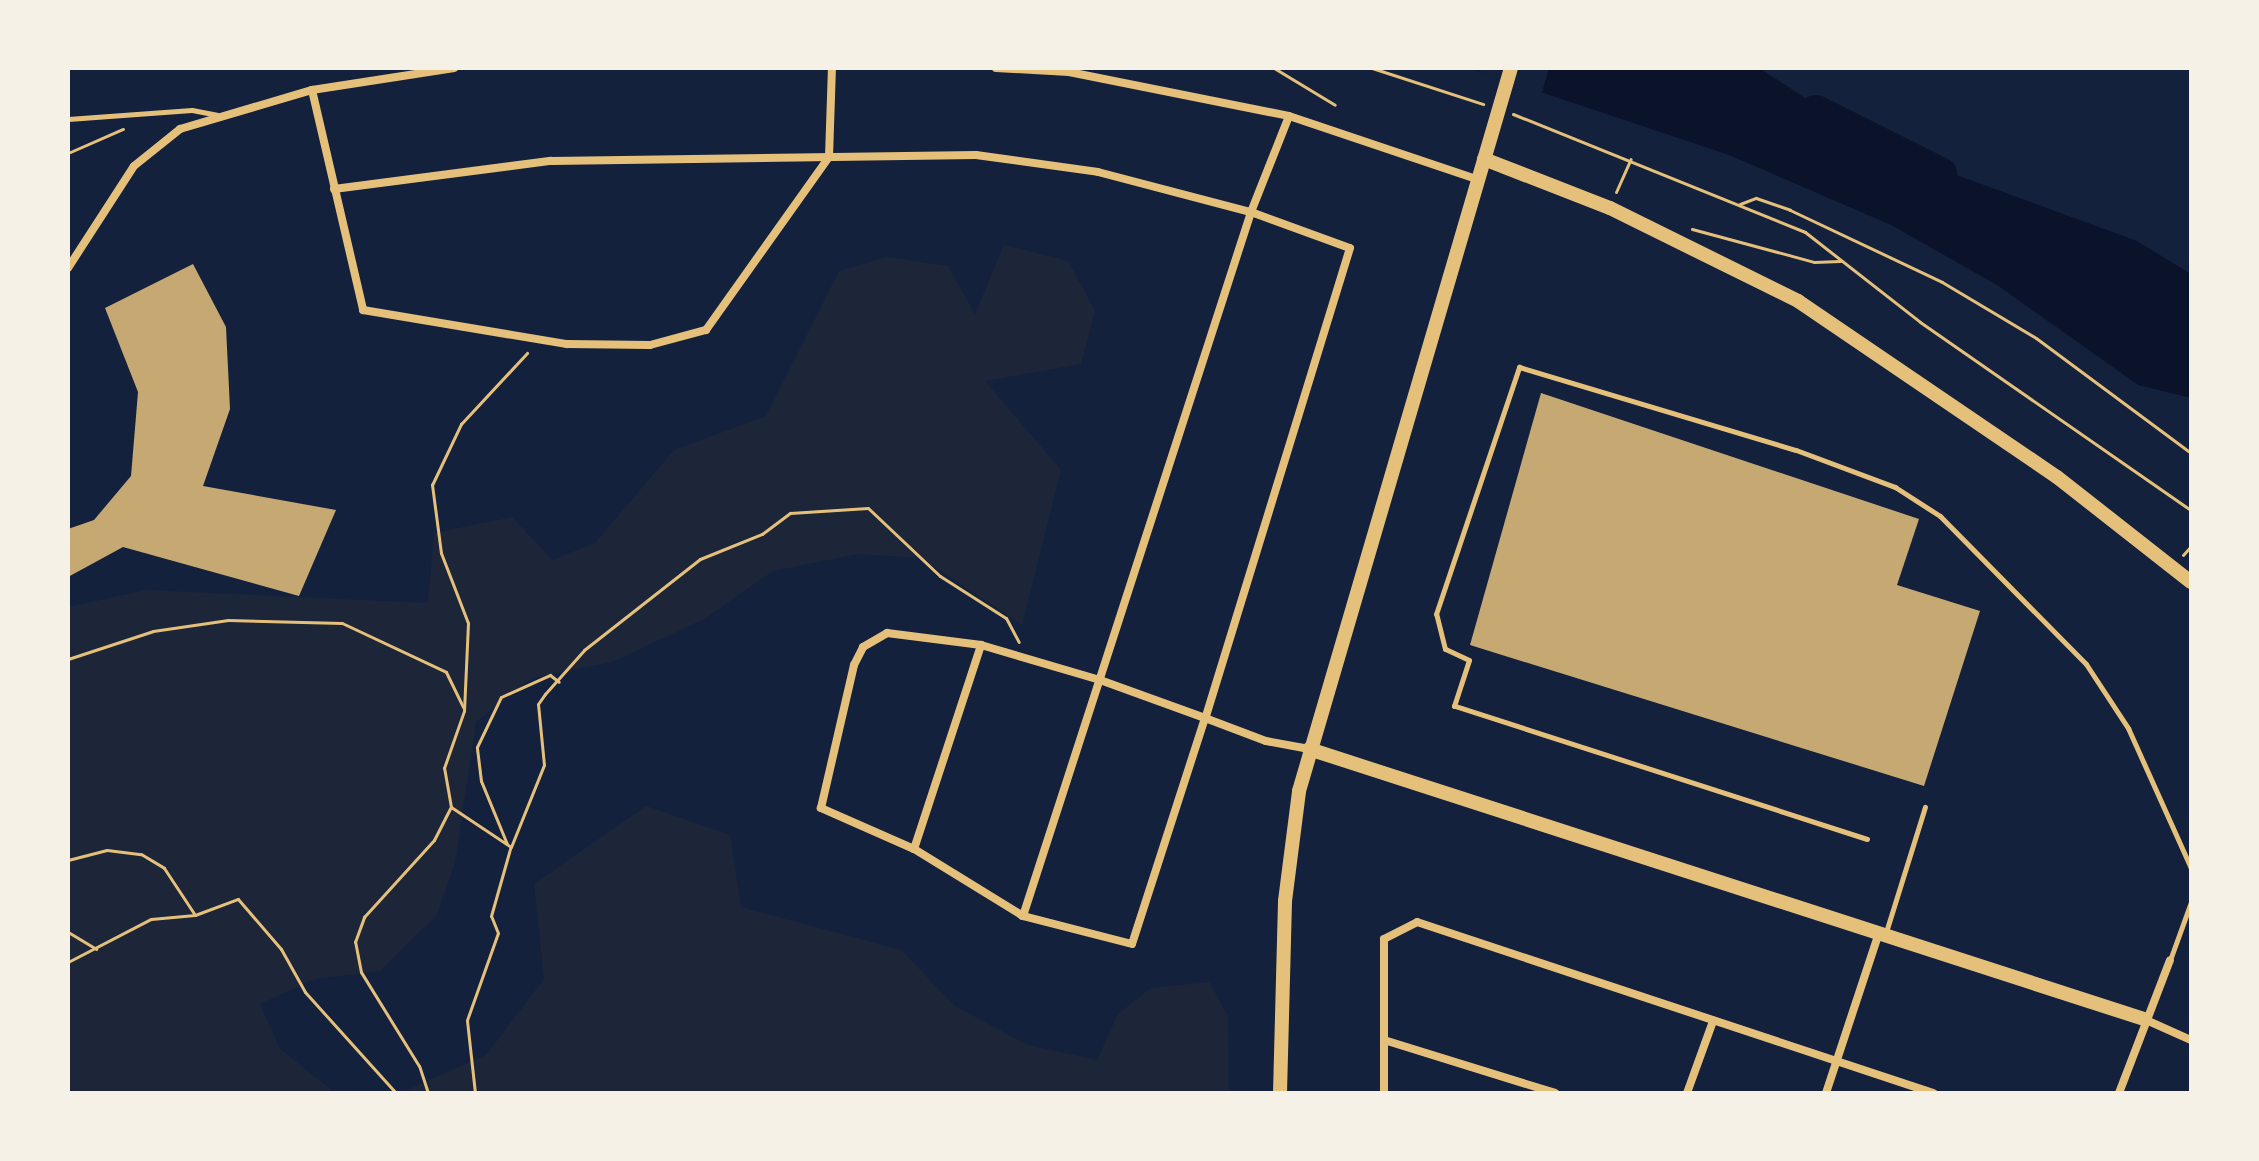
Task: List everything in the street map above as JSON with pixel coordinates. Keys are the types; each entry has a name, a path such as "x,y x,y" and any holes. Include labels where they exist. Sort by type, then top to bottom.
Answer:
{"main road":[{"path":"1280,1093 1288,859 1309,749 1511,68"},
{"path":"1484,159 1610,208 1798,301 2057,477 2191,582"},
{"path":"1309,749 2144,1019"}],"street":[{"path":"68,268 134,166 161,139 218,116 312,90 454,68"},
{"path":"312,90 363,310 540,340 650,345 706,330 829,157 832,68"},
{"path":"996,68 1069,72 1289,116 1479,180"},
{"path":"1023,916 1251,212 1289,116"},
{"path":"334,189 551,161 976,155 1098,172 1251,212 1350,248 1205,718 1132,944 1023,916 914,849 821,808 854,665 863,647 887,633 981,645 1100,680 1205,718 1309,749"},
{"path":"914,849 981,645"},
{"path":"1384,1093 1384,939 1417,922 1933,1093"},
{"path":"1826,1093 1882,934"},
{"path":"2119,1093 2144,1019 2170,960"},
{"path":"2144,1019 2191,1040"},
{"path":"1687,1093 1713,1021"},
{"path":"1384,1040 1555,1093"}],"lane":[{"path":"68,119 192,110 218,116"},
{"path":"1867,839 1454,706 1469,660 1445,649 1436,614 1519,367 1796,450 1895,487 1940,516 2086,664 2128,728 2191,868"},
{"path":"1882,934 1925,807"},
{"path":"2170,960 2191,902"}],"path":[{"path":"1274,68 1335,105"},
{"path":"1372,68 1490,106"},
{"path":"1505,111 1631,159 1805,232 1840,261 2191,510"},
{"path":"68,153 132,125"},
{"path":"1610,208 1631,159"},
{"path":"1740,204 1756,198 1790,210 1942,282 2036,338 2191,453"},
{"path":"1679,226 1814,262 1840,261"},
{"path":"428,1093 419,1066 361,972 355,942 364,917 434,840 451,807 444,768 464,711 468,623 441,553 432,485 461,424 540,340"},
{"path":"475,1093 467,1020 498,933 491,916 509,846 544,765 538,704 560,683 584,650 717,547 762,534 790,513 846,504 868,508 940,576 1006,618 1023,658"},
{"path":"68,659 153,631 228,620 342,623 446,672 464,711"},
{"path":"509,846 481,781 477,747 501,697 550,675 560,683"},
{"path":"451,807 509,846"},
{"path":"68,860 107,850 141,854 164,868 195,915"},
{"path":"68,962 151,919 195,915 243,902 305,992 396,1093"},
{"path":"68,932 96,949"}],"shaded area":[{"path":"1469,68 1759,68 1883,148 2137,241 2191,274 2191,398 2138,385 1997,285 1891,225 1729,155"},
{"path":"1004,245 1068,261 1095,311 1081,364 985,381 1061,470 1022,625 921,558 858,554 773,571 704,619 612,662 532,678 476,722 455,862 437,915 380,971 315,979 260,1004 280,1049 335,1093 68,1093 68,607 147,590 428,603 434,533 512,517 552,560 595,543 674,450 766,416 839,271 887,257 948,266 975,314"},
{"path":"646,806 730,835 741,907 901,950 955,1006 1028,1045 1097,1060 1118,1014 1151,988 1209,982 1228,1016 1229,1093 400,1093 486,1055 544,979 534,884"}],"pier":[{"path":"1473,68 1549,68 1540,99"}],"building":[{"path":"193,264 226,327 230,409 203,486 336,510 299,596 123,547 68,577 68,529 94,520 131,476 138,392 105,308"},
{"path":"1541,393 1919,519 1897,585 1980,611 1924,786 1470,645"}],"waterway":[{"path":"1816,112 1940,174"}]}
